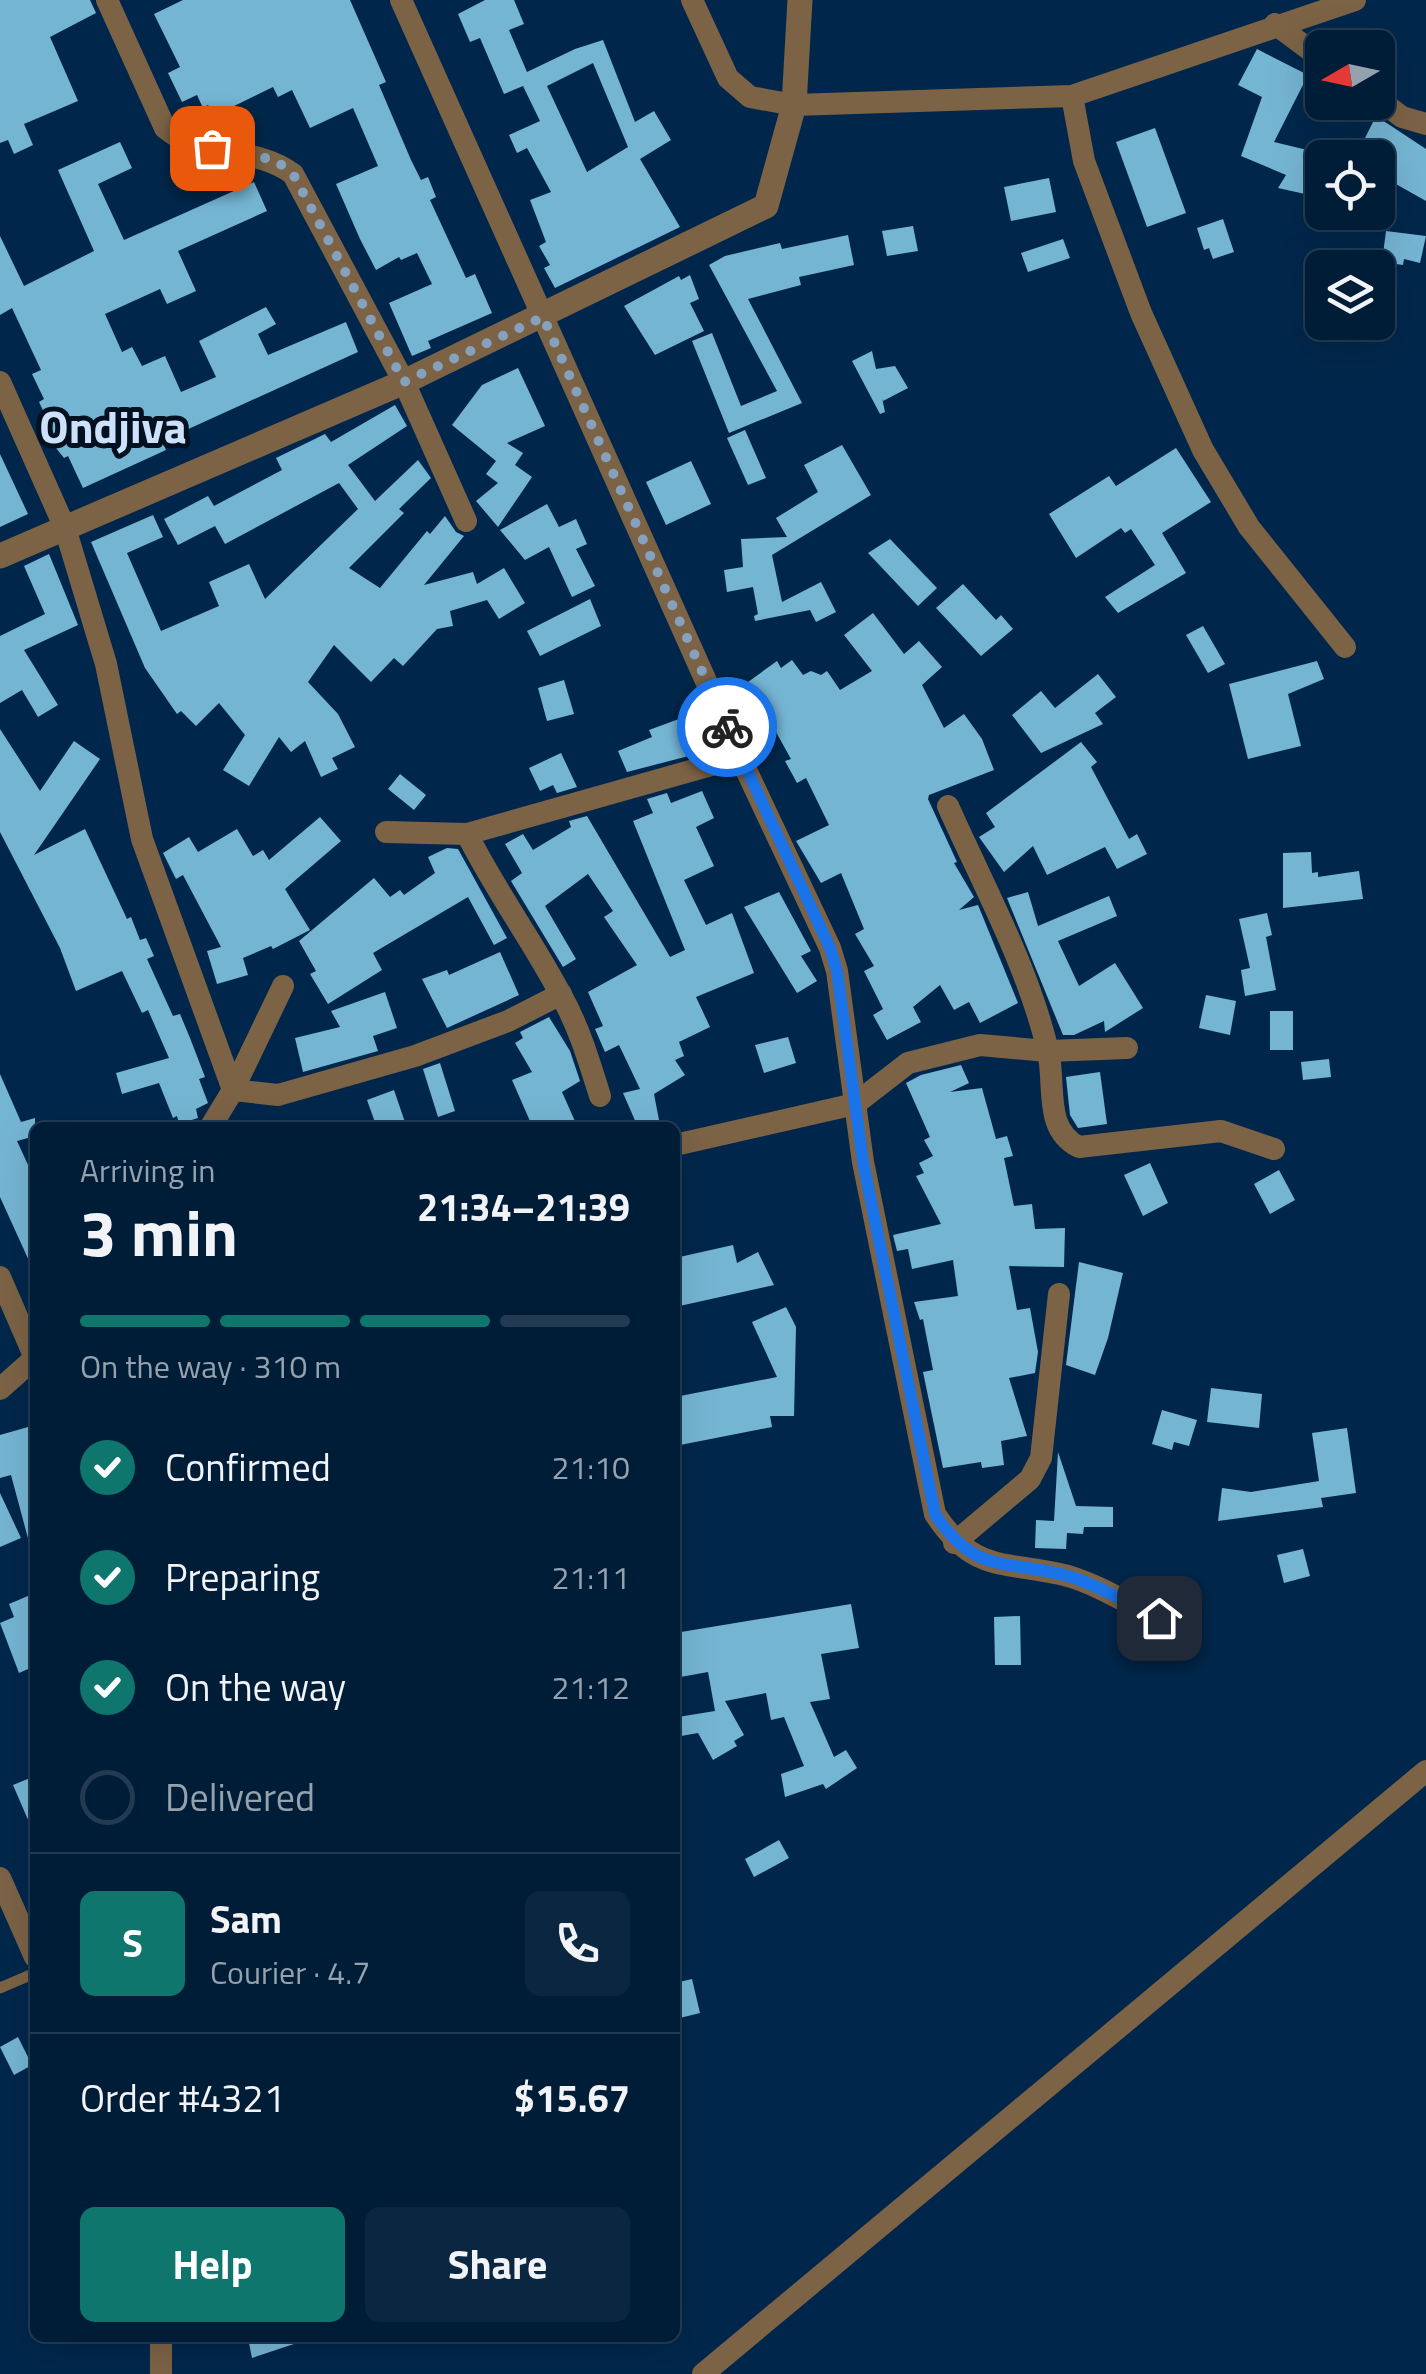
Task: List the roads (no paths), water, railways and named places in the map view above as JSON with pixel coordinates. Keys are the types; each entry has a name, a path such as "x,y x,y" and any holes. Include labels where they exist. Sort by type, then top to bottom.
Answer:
{"street":[{"path":"106,0 165,128 181,142 275,160 293,174 404,382 466,521"},
{"path":"401,0 740,757 830,948 899,1348 935,1514 954,1543 975,1558 1071,1577 1159,1618"},
{"path":"692,0 728,78 750,97 794,105 1072,96 1354,0"},
{"path":"0,556 404,382 766,206 794,105 800,0"},
{"path":"1275,24 1305,46"},
{"path":"1072,96 1091,178 1141,313 1203,450 1249,528 1345,647"},
{"path":"1395,112 1426,124"},
{"path":"0,382 65,528 106,664 142,839 233,1090"},
{"path":"386,832 467,834 740,757"},
{"path":"948,806 1019,965 1048,1051 1056,1128 1065,1140 1079,1147 1221,1131 1274,1149"},
{"path":"467,834 494,887 561,994 582,1040 600,1096"},
{"path":"214,1122 283,986"},
{"path":"233,1090 278,1095 415,1056 508,1021 561,994"},
{"path":"680,1144 855,1104 908,1063 980,1045 1048,1051 1127,1048"},
{"path":"0,1278 30,1347"},
{"path":"954,1543 1030,1480 1041,1458 1060,1294"},
{"path":"0,1389 30,1362"},
{"path":"704,2374 1426,1771"},
{"path":"0,1878 30,1946"},
{"path":"161,2342 162,2374"}],"lane":[{"path":"0,1988 30,1975"}],"district":[{"name":"Ondjiva","path":"113,426"}]}
